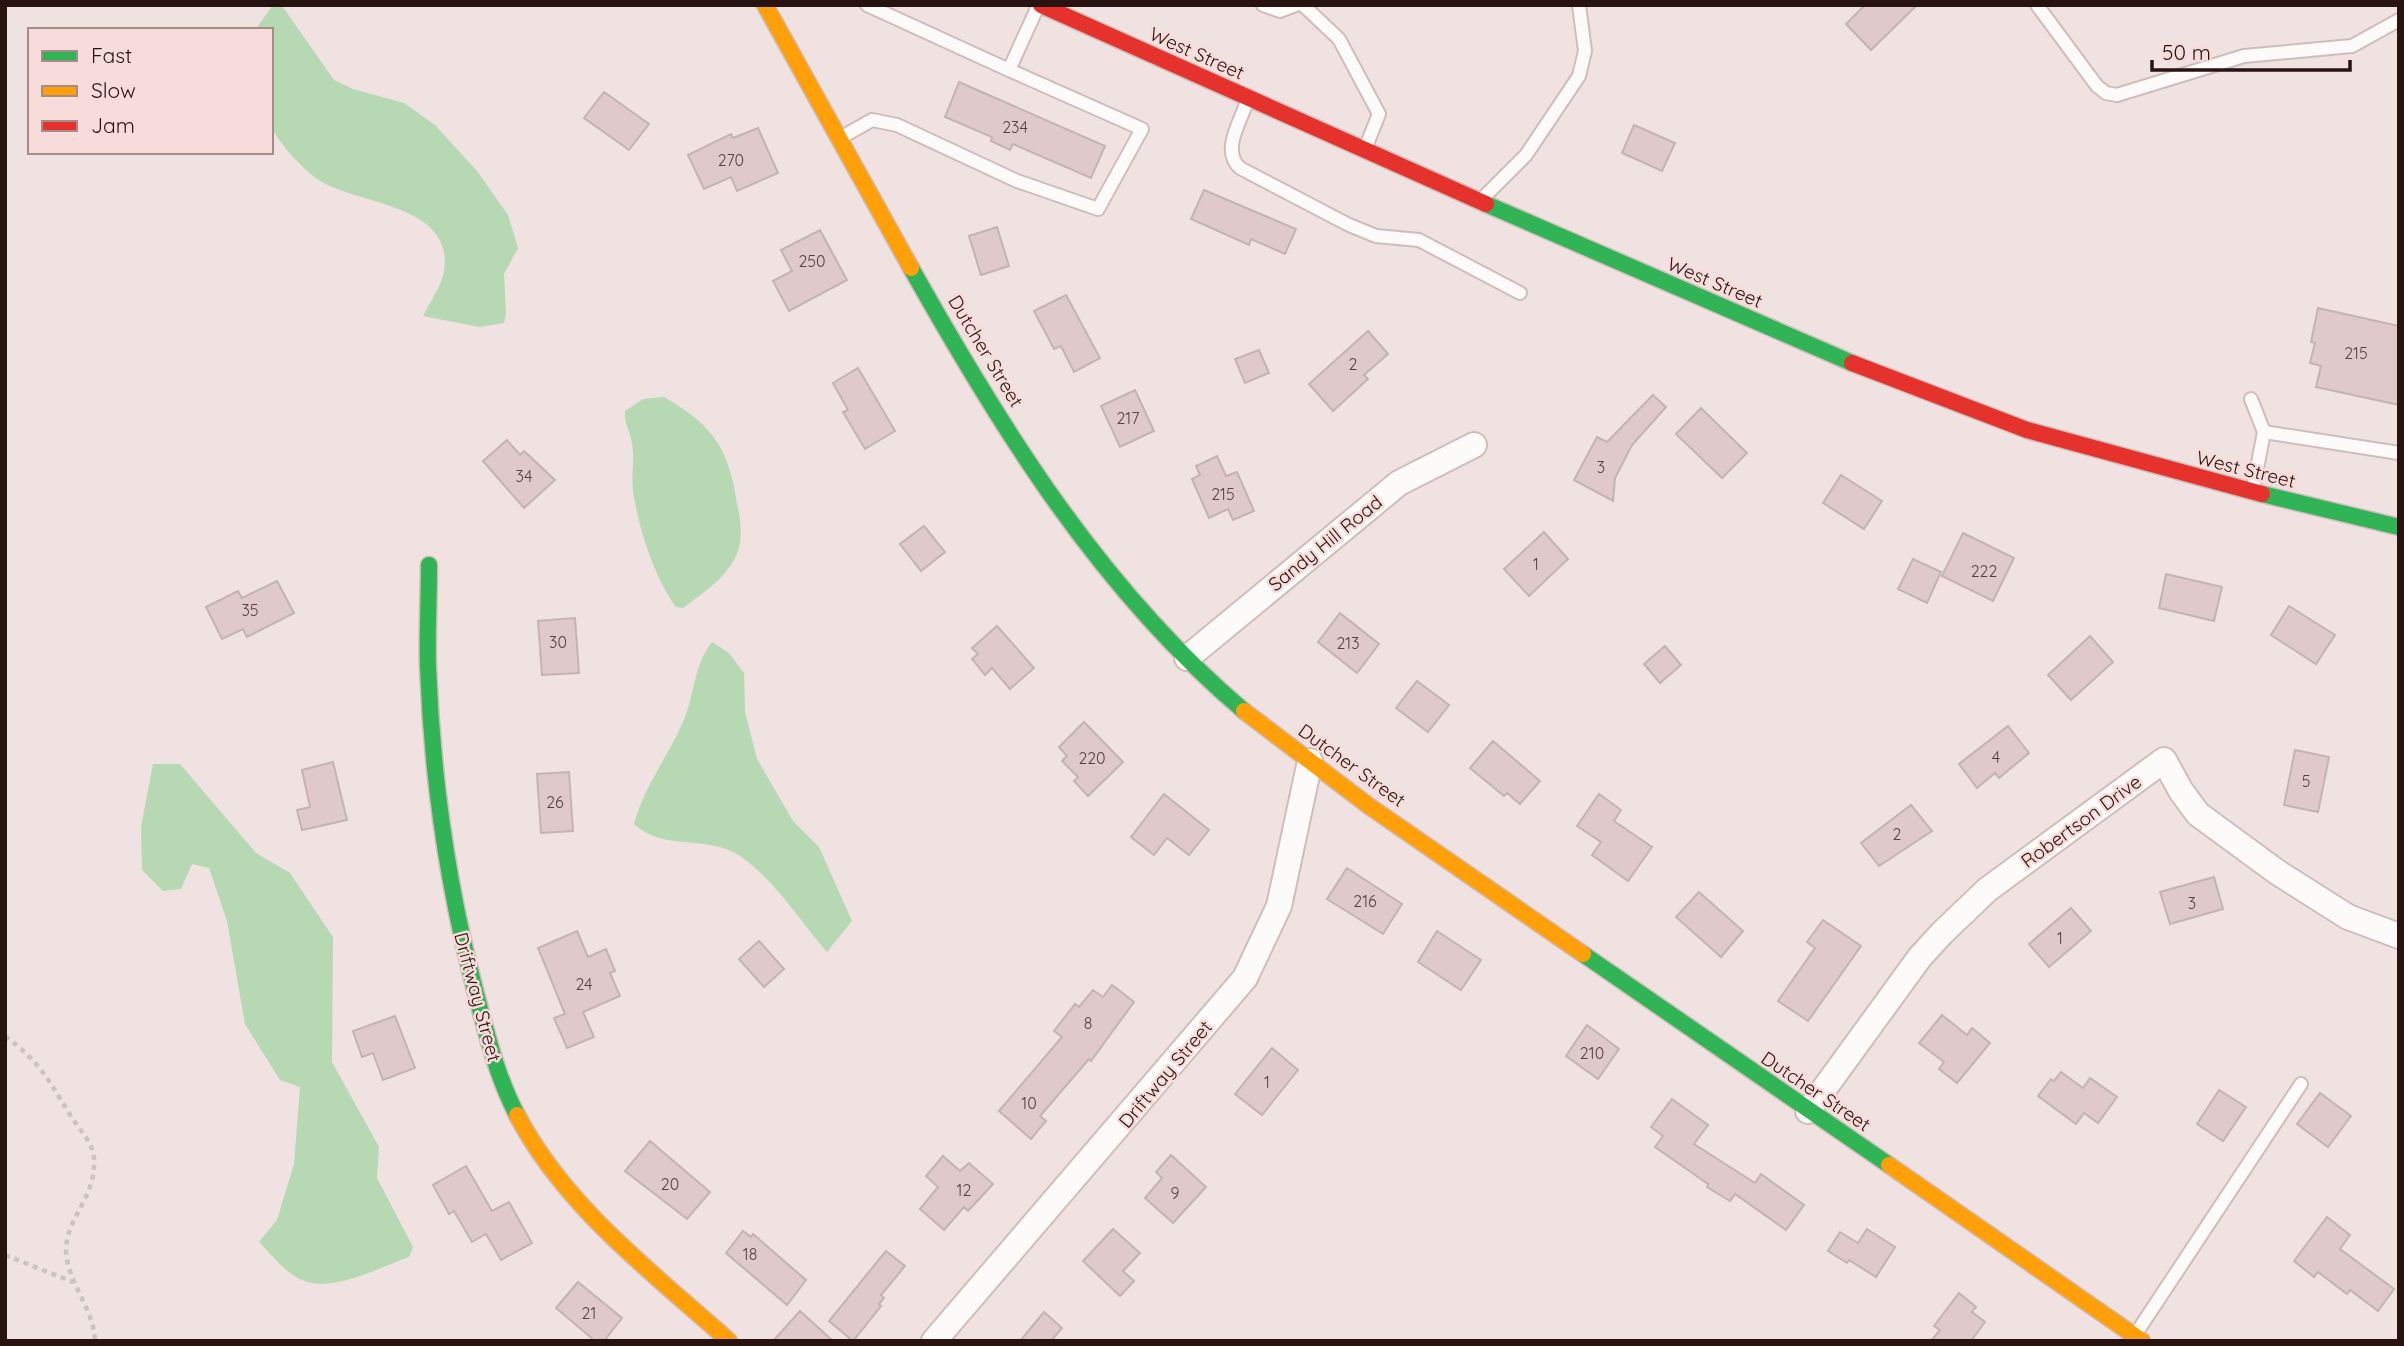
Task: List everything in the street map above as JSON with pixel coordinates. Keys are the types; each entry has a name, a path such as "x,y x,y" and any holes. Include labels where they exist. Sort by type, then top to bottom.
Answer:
{"street":[{"name":"Dutcher Street","path":"765,5 950,334 1023,453 1137,608 1187,658 1310,761 1808,1111 2138,1338"},
{"name":"West Street","path":"1039,5 1695,297 1924,391 2027,430 2252,492 2399,527"},
{"name":"Sandy Hill Road","path":"1187,658 1399,483 1475,446"},
{"name":"Driftway Street","path":"429,565 428,679 450,876 466,962 492,1054 508,1099 550,1168 583,1205 729,1341"},
{"name":"Driftway Street","path":"934,1341 1245,978 1279,906 1310,761"},
{"name":"Robertson Drive","path":"1808,1111 1920,957 1942,933 1987,890 2164,761 2180,791 2199,814 2277,872 2348,917 2399,936"}],"lane":[{"path":"841,137 872,120 897,125 1017,181 1098,209 1142,129 867,5"},
{"path":"1009,71 1039,5"},
{"path":"1263,5 1280,11 1296,5"},
{"path":"1303,5 1339,39 1379,114 1365,150"},
{"path":"1480,201 1526,155 1579,76 1585,51 1579,5"},
{"path":"2037,5 2092,80 2106,93 2117,95 2244,56 2352,46 2399,20"},
{"path":"1249,99 1231,148 1233,161 1240,168 1349,225 1376,236 1419,240 1520,293"},
{"path":"2251,399 2264,432 2252,492"},
{"path":"2264,432 2399,453"},
{"path":"2138,1338 2301,1084"}],"path":[{"path":"5,1036 31,1055 52,1082 70,1115 88,1136 95,1164 83,1203 71,1225 66,1249 74,1282 94,1323 95,1341"},
{"path":"5,1255 74,1282"}],"green space":[{"path":"273,5 281,5 334,80 353,89 404,103 435,125 477,171 508,215 518,248 504,274 504,323 480,327 423,316 444,272 444,250 435,233 421,220 402,210 322,182 286,149 273,129 273,28 256,28"},
{"path":"664,397 696,419 717,442 730,470 741,526 740,544 726,572 683,608 676,607 668,595 643,537 633,491 633,449 625,415 625,411 643,399"},
{"path":"712,642 729,653 744,673 745,712 757,759 793,821 819,847 852,921 827,952 775,888 740,856 714,846 659,838 634,824 650,785 683,722 701,661"},
{"path":"153,764 180,764 256,853 290,873 333,937 332,1062 379,1147 377,1178 413,1247 409,1257 357,1277 316,1284 292,1274 259,1242 277,1220 294,1164 300,1087 280,1080 245,1024 227,921 209,868 192,864 181,889 163,891 142,870 141,827"}],"building":[{"path":"1865,5 1917,5 1871,50 1846,24"},
{"path":"959,82 1105,146 1091,178 1013,144 1010,150 991,141 992,137 945,117"},
{"path":"604,92 649,124 629,150 584,118"},
{"path":"1634,125 1675,143 1662,171 1622,153"},
{"path":"758,128 778,173 737,191 731,177 704,189 688,155 731,134 733,138"},
{"path":"1204,190 1296,229 1285,254 1251,239 1249,245 1191,219"},
{"path":"997,227 1009,266 981,275 969,236"},
{"path":"820,230 847,280 789,311 773,281 792,271 781,250"},
{"path":"1066,295 1100,358 1074,372 1061,346 1054,349 1034,311"},
{"path":"2318,308 2399,326 2399,405 2316,387 2321,366 2310,363"},
{"path":"1368,331 1388,354 1364,375 1368,379 1333,411 1309,384"},
{"path":"1259,350 1269,373 1245,383 1235,359"},
{"path":"858,368 895,431 865,449 843,412 848,410 833,383"},
{"path":"1135,390 1154,431 1120,447 1101,406"},
{"path":"1653,395 1666,407 1632,445 1615,478 1613,501 1574,480 1597,437 1607,442"},
{"path":"1701,408 1747,453 1722,478 1676,434"},
{"path":"507,440 520,455 524,451 555,480 524,508 483,461"},
{"path":"1217,456 1226,476 1237,472 1254,511 1233,520 1228,509 1209,518 1192,479 1200,475 1196,466"},
{"path":"1841,475 1882,501 1864,529 1823,503"},
{"path":"924,526 945,552 921,571 900,544"},
{"path":"1544,532 1568,559 1529,596 1504,569"},
{"path":"1963,533 2014,558 1993,601 1942,576"},
{"path":"1913,559 1941,572 1927,603 1898,589"},
{"path":"2166,574 2222,587 2214,621 2159,608"},
{"path":"277,581 294,613 247,637 243,629 222,639 206,607 238,591 242,598"},
{"path":"2289,606 2335,635 2316,664 2271,635"},
{"path":"1340,613 1379,644 1357,673 1318,642"},
{"path":"575,618 579,673 542,675 538,621"},
{"path":"997,626 1034,668 1010,689 992,668 985,675 972,659 978,654 972,648"},
{"path":"2090,636 2113,662 2071,700 2048,675"},
{"path":"1665,646 1681,665 1660,683 1644,664"},
{"path":"1417,681 1449,705 1428,732 1396,708"},
{"path":"1084,722 1123,762 1088,796 1074,781 1078,777 1062,761 1067,756 1059,747"},
{"path":"2008,726 2029,753 1999,778 1995,773 1977,788 1959,764"},
{"path":"1493,741 1540,781 1520,804 1507,793 1504,796 1470,768"},
{"path":"2295,750 2329,757 2318,812 2284,805"},
{"path":"333,762 347,820 302,830 297,810 310,807 302,770"},
{"path":"569,772 573,831 541,833 537,774"},
{"path":"1164,794 1209,830 1189,855 1167,838 1154,855 1131,837"},
{"path":"1599,794 1621,810 1614,821 1652,847 1628,881 1592,855 1601,842 1577,826"},
{"path":"1911,805 1932,831 1879,866 1861,843"},
{"path":"1347,868 1402,904 1383,934 1327,899"},
{"path":"2214,877 2223,909 2170,924 2160,892"},
{"path":"1699,892 1743,931 1721,957 1676,917"},
{"path":"2071,908 2091,931 2049,967 2029,944"},
{"path":"1823,920 1861,946 1808,1021 1778,1001 1815,948 1807,942"},
{"path":"577,931 588,957 606,949 615,971 610,973 620,996 583,1012 594,1037 567,1048 554,1018 565,1014 538,948"},
{"path":"1437,931 1481,960 1461,990 1418,962"},
{"path":"759,941 784,969 764,987 739,959"},
{"path":"1112,985 1134,1002 1091,1061 1089,1059 1040,1116 1046,1121 1031,1139 999,1111 1062,1037 1054,1031 1075,1004 1079,1007 1093,990 1103,997"},
{"path":"1942,1015 1967,1035 1972,1028 1990,1043 1957,1083 1939,1069 1944,1062 1919,1043"},
{"path":"395,1016 415,1068 383,1080 373,1053 362,1057 353,1031"},
{"path":"1587,1025 1619,1049 1598,1079 1566,1056"},
{"path":"1272,1048 1298,1070 1262,1115 1235,1094"},
{"path":"2061,1072 2083,1088 2090,1078 2117,1097 2098,1123 2084,1113 2076,1124 2038,1096 2051,1079 2054,1081"},
{"path":"2219,1090 2246,1107 2223,1141 2197,1124"},
{"path":"2320,1093 2351,1116 2328,1147 2297,1124"},
{"path":"1672,1099 1708,1125 1694,1144 1755,1183 1761,1174 1804,1205 1786,1230 1735,1194 1730,1201 1707,1187 1708,1184 1655,1147 1663,1136 1651,1127"},
{"path":"650,1141 710,1192 687,1219 625,1171"},
{"path":"1171,1155 1206,1187 1173,1223 1145,1198 1162,1178 1156,1172"},
{"path":"943,1156 960,1171 969,1163 993,1184 968,1211 964,1207 944,1230 920,1209 938,1187 926,1176"},
{"path":"466,1166 492,1211 509,1202 532,1243 501,1260 486,1234 472,1242 454,1211 449,1214 433,1185"},
{"path":"2327,1217 2350,1235 2340,1249 2394,1289 2378,1311 2350,1290 2347,1294 2318,1272 2314,1277 2294,1261"},
{"path":"1113,1229 1140,1253 1123,1271 1134,1281 1120,1296 1083,1261"},
{"path":"1867,1229 1895,1247 1876,1277 1828,1251 1840,1232 1858,1243"},
{"path":"743,1231 751,1237 753,1234 806,1280 787,1305 726,1253"},
{"path":"886,1251 905,1266 881,1295 884,1298 879,1304 881,1306 853,1341 829,1321"},
{"path":"578,1282 622,1318 604,1341 595,1341 556,1308"},
{"path":"1959,1293 1976,1307 1972,1312 1985,1322 1971,1341 1931,1341 1940,1330 1934,1326"},
{"path":"800,1311 833,1341 773,1341"},
{"path":"1044,1312 1062,1328 1051,1341 1020,1341"}],"traffic: fast":[{"path":"1486,204 1852,363"},
{"path":"911,268 981,389 1058,505 1144,614 1192,664 1244,711"},
{"path":"2262,494 2399,527"},
{"path":"429,565 430,708 443,832 457,914 476,994 498,1071 517,1115"},
{"path":"1583,954 1889,1165"}],"traffic: slow":[{"path":"765,5 911,268"},
{"path":"1244,711 1369,806 1583,954"},
{"path":"517,1115 560,1180 585,1209 641,1264 729,1341"},
{"path":"1889,1165 2142,1341"}],"traffic: jam":[{"path":"1041,5 1486,204"},
{"path":"1852,363 2027,430 2262,494"}]}
